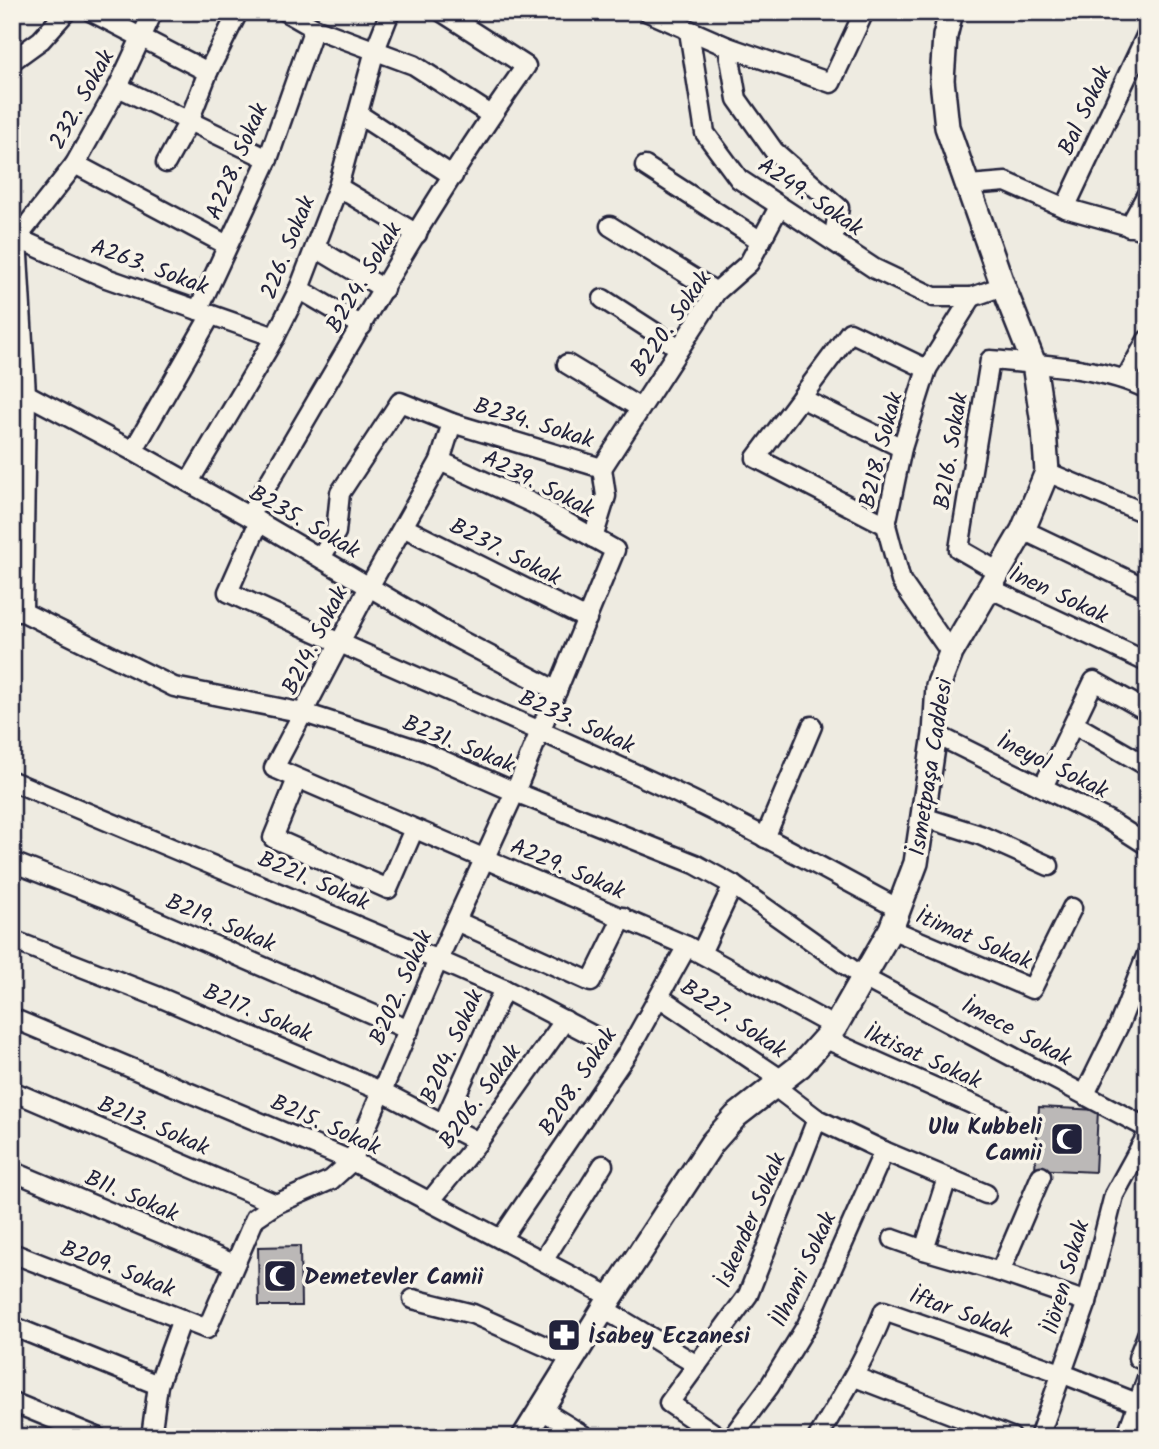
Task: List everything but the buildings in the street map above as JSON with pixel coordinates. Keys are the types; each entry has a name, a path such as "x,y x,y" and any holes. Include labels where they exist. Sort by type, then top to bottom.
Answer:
{"main road":[{"name":"İsmetpaşa Caddesi","path":"524,1437 607,1303 712,1143 736,1116 800,1066 830,1033 895,919 916,863 935,734 938,686 951,653 1023,530 1047,472 1034,364 1003,286 947,127 942,80 945,36 951,12"}],"street":[{"path":"12,61 41,40 66,12"},
{"path":"92,12 208,72"},
{"name":"232. Sokak","path":"15,236 75,164 118,87 153,12"},
{"path":"166,163 189,121 208,72 239,12"},
{"path":"286,12 314,28 414,65 491,115"},
{"name":"226. Sokak","path":"189,482 275,337 299,289 338,187 375,50 390,12"},
{"name":"B224. Sokak","path":"228,592 254,519 362,326 491,115 526,66 442,12"},
{"path":"648,12 728,47 831,83 864,12"},
{"name":"A228. Sokak","path":"133,451 204,312 227,245 268,159 314,28"},
{"name":"A249. Sokak","path":"689,31 705,134 739,179 875,269 934,297 972,297 1003,286"},
{"name":"Bal Sokak","path":"1065,208 1147,34"},
{"path":"728,47 737,99 774,151 839,208 833,240"},
{"path":"118,87 268,159"},
{"path":"358,114 453,176"},
{"path":"75,164 227,245"},
{"path":"645,166 761,241"},
{"path":"969,185 1006,182 1065,208 1138,229 1147,194"},
{"path":"338,187 417,234"},
{"name":"B220. Sokak","path":"602,468 716,292 749,263 779,207"},
{"path":"610,226 716,292"},
{"path":"15,236 26,394 18,612"},
{"name":"A263. Sokak","path":"15,236 106,278 275,337"},
{"path":"316,248 384,289"},
{"path":"299,289 362,326"},
{"name":"B218. Sokak","path":"951,653 901,581 886,525 902,448 927,369 972,297"},
{"path":"603,299 679,348"},
{"path":"886,525 756,458 850,332 927,369"},
{"path":"1126,378 1147,341"},
{"name":"B216. Sokak","path":"994,580 959,549 990,360 1034,364"},
{"path":"567,364 640,408"},
{"path":"1034,364 1126,378 1147,389"},
{"name":"B235. Sokak","path":"26,394 189,482 456,638 557,691"},
{"path":"801,398 902,448"},
{"name":"B234. Sokak","path":"321,558 336,532 340,494 400,402 452,423 602,468"},
{"name":"B214. Sokak","path":"274,768 369,587 440,461 452,423"},
{"name":"A239. Sokak","path":"440,461 532,503 615,550"},
{"path":"593,538 606,496 602,468"},
{"path":"1047,472 1147,514"},
{"name":"B237. Sokak","path":"403,527 587,619"},
{"path":"1023,530 1147,589"},
{"name":"B202. Sokak","path":"207,1329 255,1218 276,1204 331,1180 352,1161 438,960 515,792 615,550"},
{"name":"İnen Sokak","path":"994,580 1147,662"},
{"name":"B233. Sokak","path":"228,592 685,797 765,838 895,919"},
{"name":"B231. Sokak","path":"18,612 174,687 304,713 419,750 515,792 695,863 733,885 863,978"},
{"path":"1043,787 1094,681 1147,711"},
{"path":"1074,724 1147,766"},
{"path":"765,838 812,726"},
{"name":"İneyol Sokak","path":"935,734 1145,841"},
{"name":"A229. Sokak","path":"274,768 694,950 830,1033"},
{"path":"297,779 272,838 388,889 414,829"},
{"name":"B221. Sokak","path":"12,781 438,960 504,989 592,1035"},
{"path":"923,817 980,835 1049,866"},
{"name":"B219. Sokak","path":"12,862 102,897 409,1030"},
{"name":"B208. Sokak","path":"501,1239 628,1052 659,997 694,950 733,885"},
{"name":"İtimat Sokak","path":"895,919 1032,989 1072,908"},
{"path":"456,921 591,982 623,917"},
{"name":"B217. Sokak","path":"12,940 159,997 381,1091 478,1142"},
{"path":"1085,1094 1118,1025 1147,954"},
{"name":"İmece Sokak","path":"863,978 1147,1128"},
{"name":"B204. Sokak","path":"443,1124 504,989"},
{"name":"B227. Sokak","path":"659,997 778,1083 817,1119 986,1194"},
{"name":"B215. Sokak","path":"12,1018 352,1161 431,1200 543,1261 697,1364"},
{"name":"B206. Sokak","path":"431,1200 478,1142 565,1020"},
{"name":"İktisat Sokak","path":"830,1033 1001,1117"},
{"name":"B213. Sokak","path":"12,1091 276,1204"},
{"name":"İskender Sokak","path":"719,1437 669,1403 748,1296 817,1119"},
{"name":"İlören Sokak","path":"1039,1437 1087,1302 1114,1195 1147,1135"},
{"name":"İlhami Sokak","path":"732,1437 769,1387 807,1325 884,1151"},
{"path":"543,1261 603,1165"},
{"name":"B11. Sokak","path":"12,1171 234,1264"},
{"path":"1000,1272 1041,1176"},
{"path":"924,1250 947,1178"},
{"path":"893,1239 1087,1302"},
{"name":"B209. Sokak","path":"12,1253 207,1329"},
{"path":"412,1299 473,1314 574,1359"},
{"name":"İftar Sokak","path":"855,1377 884,1311 1061,1373 1142,1405"},
{"path":"151,1437 158,1385 181,1319"},
{"path":"12,1326 158,1385"},
{"path":"1147,1335 1138,1358 1147,1362"},
{"path":"819,1436 855,1377 1011,1437"},
{"path":"1126,1437 1142,1405 1147,1378"},
{"path":"12,1402 97,1437"},
{"path":"542,1410 586,1437"}],"place":[{"name":"Ulu Kubbeli Camii","path":"1067,1139"},
{"name":"Demetevler Camii","path":"280,1276"},
{"name":"İsabey Eczanesi","path":"564,1335"}]}
